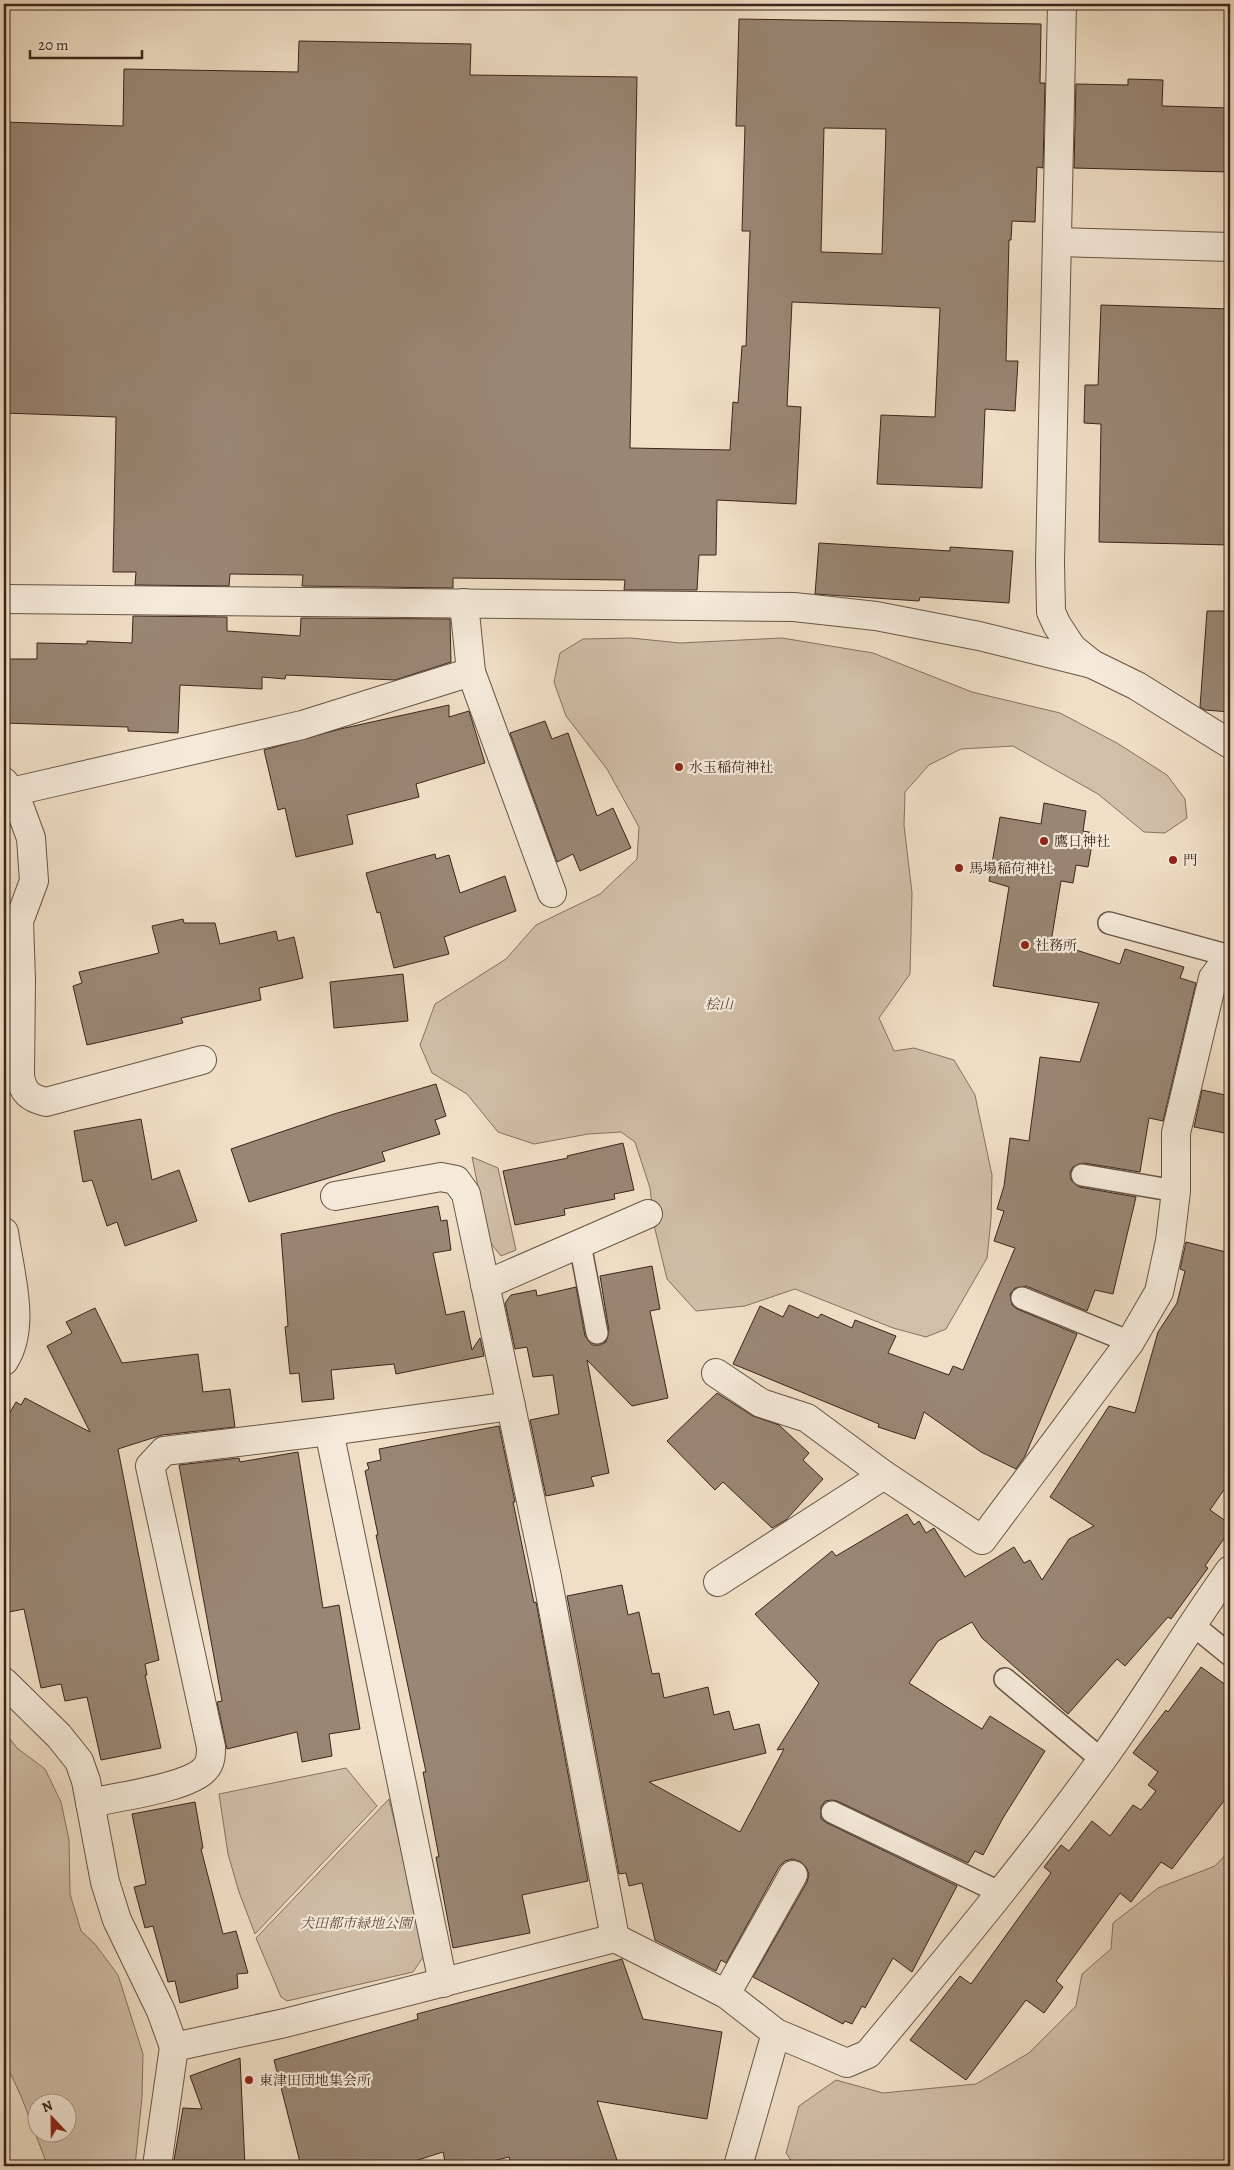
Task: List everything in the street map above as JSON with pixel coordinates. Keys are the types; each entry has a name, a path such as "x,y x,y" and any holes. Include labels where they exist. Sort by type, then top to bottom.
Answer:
{"street":[{"path":"1062,4 1051,612 1065,638 1081,657 1137,686 1230,744"},
{"path":"1057,242 1230,247"},
{"path":"4,598 794,607 876,616 979,636 1092,664"},
{"path":"464,603 471,672 552,893"},
{"path":"4,948 19,920 34,881 30,838 17,800 7,787 302,725 471,672"},
{"path":"19,920 21,981 20,1076 22,1087 32,1099 46,1102 202,1060"},
{"path":"716,1373 761,1402 807,1418 884,1475 982,1540 1130,1342 1159,1292 1170,1241 1176,1191 1176,1133 1181,1109 1213,978 1230,958"},
{"path":"335,1196 442,1177 456,1180 466,1194 547,1577 616,1938"},
{"path":"485,1285 648,1214"},
{"path":"4,1232 16,1312 14,1338 4,1361"},
{"path":"90,1803 190,1780 207,1768 211,1758 211,1747 150,1466 164,1451 511,1406"},
{"path":"329,1431 443,1983"},
{"path":"718,1582 884,1475"},
{"path":"174,2047 243,2034 616,1938 726,1994 776,2033 847,2062 868,2054 1001,1893 1102,1760 1230,1570"},
{"path":"4,1682 59,1736 79,1760 90,1803 105,1882 117,1920 161,2011 174,2047 158,2166"},
{"path":"726,1994 793,1875"},
{"path":"738,2166 776,2033"}],"lane":[{"path":"1109,923 1230,958"},
{"path":"1082,1175 1176,1191"},
{"path":"580,1244 597,1334"},
{"path":"1022,1298 1130,1342"},
{"path":"1192,1624 1230,1655"},
{"path":"1005,1679 1102,1760"},
{"path":"832,1812 1001,1893"}],"green space":[{"name":"桧山","path":"631,638 680,643 782,638 873,653 972,692 1060,713 1117,743 1167,775 1185,799 1187,818 1165,833 1144,832 1098,794 1013,746 961,749 929,765 905,792 904,825 912,893 910,974 879,1018 894,1051 914,1048 954,1060 975,1095 992,1175 991,1219 987,1258 946,1329 926,1337 893,1328 795,1289 745,1306 696,1311 667,1279 654,1225 650,1188 635,1142 621,1132 588,1134 534,1144 498,1132 467,1094 432,1073 420,1045 435,1004 506,959 536,925 600,894 637,859 639,827 607,769 566,716 554,682 560,653 583,639"},
{"path":"472,1157 498,1168 516,1250 501,1256 489,1241"},
{"path":"4,1731 17,1748 45,1769 61,1802 69,1840 70,1894 81,1931 95,1944 118,1975 143,2054 142,2097 135,2166 44,2166 45,2159 39,2142 78,2142 78,2092 28,2092 28,2114 4,2060"},
{"path":"346,1768 377,1806 255,1934 239,1892 228,1854 219,1794"},
{"name":"犬田都市緑地公園","path":"389,1799 426,1953 413,1972 287,2001 281,1997 256,1938"},
{"path":"1230,1850 1230,2166 795,2166 786,2153 799,2106 836,2080 883,2093 976,2084 1029,2053 1076,2006 1082,1974 1111,1949 1113,1923 1158,1888 1215,1866"}],"building":[{"path":"739,19 1041,24 1040,83 1045,83 1043,168 1037,167 1035,222 1012,221 1011,240 1009,240 1006,361 1018,361 1015,411 985,409 982,488 877,484 881,415 935,417 940,308 792,302 787,406 801,407 796,504 717,500 716,555 699,555 697,590 624,590 625,580 453,578 453,588 302,586 303,575 230,574 229,586 135,585 136,572 113,572 116,417 4,413 4,267 7,166 4,166 4,122 123,126 124,69 298,72 299,41 471,44 470,75 637,77 630,448 730,450 733,402 738,403 742,346 746,346 750,231 742,231 745,126 736,126","holes":["824,128 886,129 882,254 821,252"]},
{"path":"1128,79 1163,80 1162,106 1230,108 1230,172 1074,168 1076,84 1128,85"},
{"path":"1101,305 1230,309 1230,545 1099,542 1101,424 1084,423 1085,385 1098,385"},
{"path":"819,543 950,551 950,547 1013,551 1009,603 920,597 919,601 815,594"},
{"path":"1207,611 1230,611 1230,712 1205,710 1200,707"},
{"path":"133,616 227,617 227,631 300,636 301,618 450,619 451,662 395,680 286,675 285,679 262,677 262,689 180,685 178,733 128,731 128,727 4,723 4,659 37,659 37,643 87,644 87,641 132,643"},
{"path":"449,705 449,717 469,711 485,763 416,784 419,797 347,815 353,844 296,857 285,808 278,810 264,750 340,729"},
{"path":"545,721 552,739 568,733 597,816 613,808 631,848 580,871 573,854 557,862 510,733"},
{"path":"1044,803 1086,811 1083,831 1094,833 1088,867 1076,865 1073,883 1061,881 1051,942 1120,964 1125,949 1184,967 1180,978 1196,983 1163,1121 1149,1118 1140,1172 1084,1163 1073,1167 1070,1172 1071,1180 1079,1187 1136,1197 1113,1294 1095,1290 1087,1311 1026,1286 1015,1288 1010,1294 1012,1305 1017,1309 1077,1334 1025,1456 1016,1469 981,1452 924,1412 915,1439 878,1427 879,1424 733,1364 760,1306 783,1317 789,1305 818,1318 821,1314 852,1328 855,1320 896,1336 888,1353 949,1375 953,1366 963,1370 1015,1248 994,1241 1004,1211 997,1209 1004,1186 1010,1138 1029,1141 1040,1057 1080,1062 1099,1003 993,986 1009,887 989,881 1000,817 1041,824"},
{"path":"435,854 436,859 449,855 460,893 505,876 516,911 444,937 449,954 394,968 380,912 377,913 366,873"},
{"path":"183,919 184,923 215,923 220,944 276,931 278,941 294,937 303,978 259,988 261,1000 181,1018 183,1023 87,1045 73,986 82,983 79,972 159,953 152,926"},
{"path":"403,974 408,1021 334,1028 330,982"},
{"path":"436,1084 446,1116 435,1120 440,1134 382,1152 385,1161 249,1202 231,1149 334,1114"},
{"path":"1202,1090 1230,1096 1230,1134 1194,1127"},
{"path":"141,1119 152,1180 179,1170 197,1221 125,1246 117,1222 107,1226 92,1180 83,1182 74,1131"},
{"path":"623,1143 634,1190 614,1194 615,1199 564,1209 565,1215 515,1225 503,1171 568,1158 567,1156"},
{"path":"438,1206 441,1221 447,1220 451,1250 433,1253 446,1315 464,1311 472,1350 480,1338 484,1356 396,1374 394,1364 331,1370 334,1399 302,1402 299,1373 290,1374 285,1327 288,1326 281,1234"},
{"path":"1186,1242 1230,1253 1230,1481 1210,1510 1230,1524 1230,1530 1205,1566 1208,1568 1171,1619 1168,1617 1125,1666 1117,1659 1068,1714 982,1638 972,1622 938,1641 909,1683 982,1729 990,1716 1045,1751 1003,1818 983,1855 975,1851 968,1863 837,1801 825,1801 821,1807 821,1819 827,1823 957,1886 912,1972 893,1958 865,2008 862,2006 852,2024 845,2021 843,2024 753,1977 807,1882 809,1874 806,1867 801,1862 793,1859 785,1861 779,1867 726,1963 721,1960 716,1971 655,1940 642,1883 629,1886 626,1873 619,1874 567,1596 622,1585 628,1615 639,1612 652,1674 659,1673 664,1698 708,1687 714,1715 729,1711 734,1730 759,1724 766,1753 649,1782 740,1832 784,1749 777,1750 819,1683 755,1614 832,1551 836,1556 907,1514 914,1525 919,1521 926,1533 934,1528 965,1577 1014,1547 1024,1563 1030,1560 1042,1580 1069,1539 1094,1526 1050,1497 1109,1406 1135,1413 1158,1332 1177,1303 1185,1271 1180,1269"},
{"path":"652,1266 660,1309 650,1311 668,1398 632,1406 587,1360 609,1473 591,1477 594,1486 546,1496 530,1420 559,1414 553,1375 533,1377 527,1347 515,1349 505,1303 511,1295 536,1290 537,1296 576,1287 585,1336 592,1345 600,1345 606,1342 609,1331 600,1276"},
{"path":"95,1308 122,1363 198,1354 203,1392 230,1389 235,1427 162,1435 118,1449 159,1660 145,1664 147,1675 145,1675 161,1748 101,1760 87,1697 65,1701 61,1684 41,1688 24,1609 4,1613 4,1423 16,1402 21,1405 25,1398 90,1432 47,1346 72,1333 66,1322"},
{"path":"717,1393 753,1416 779,1425 809,1453 803,1460 823,1479 786,1520 772,1528 723,1482 715,1490 667,1441"},
{"path":"499,1426 534,1603 536,1602 588,1881 522,1895 530,1933 453,1948 436,1857 439,1857 423,1772 426,1772 376,1535 378,1535 365,1471 369,1469 367,1463 381,1460 379,1449"},
{"path":"298,1452 323,1608 339,1605 360,1729 329,1734 332,1756 302,1762 297,1732 227,1749 217,1702 222,1701 179,1465 239,1458 240,1462"},
{"path":"1201,1667 1230,1688 1230,1793 1172,1869 1161,1862 1131,1902 1120,1893 1056,1981 1063,1987 1044,2013 1026,2000 966,2080 910,2040 960,1976 971,1984 1051,1873 1044,1867 1061,1845 1069,1851 1092,1821 1110,1836 1133,1805 1141,1810 1156,1791 1148,1785 1158,1772 1133,1753 1166,1710 1168,1712"},
{"path":"195,1802 203,1848 201,1849 223,1934 236,1931 248,1973 237,1974 238,1988 180,2003 175,1981 168,1982 153,1926 145,1928 134,1887 146,1884 132,1814"},
{"path":"622,1959 643,2019 722,2032 707,2119 597,2101 619,2166 512,2166 509,2157 473,2166 446,2166 443,2152 399,2166 301,2166 274,2060 418,2019 417,2014"},
{"path":"240,2058 245,2166 173,2166 183,2108 202,2109 190,2076"}],"place":[{"name":"水玉稲荷神社","path":"679,767"},
{"name":"鷹日神社","path":"1044,841"},
{"name":"門","path":"1173,860"},
{"name":"馬場稲荷神社","path":"959,868"},
{"name":"社務所","path":"1025,945"},
{"name":"東津田団地集会所","path":"249,2080"}]}
